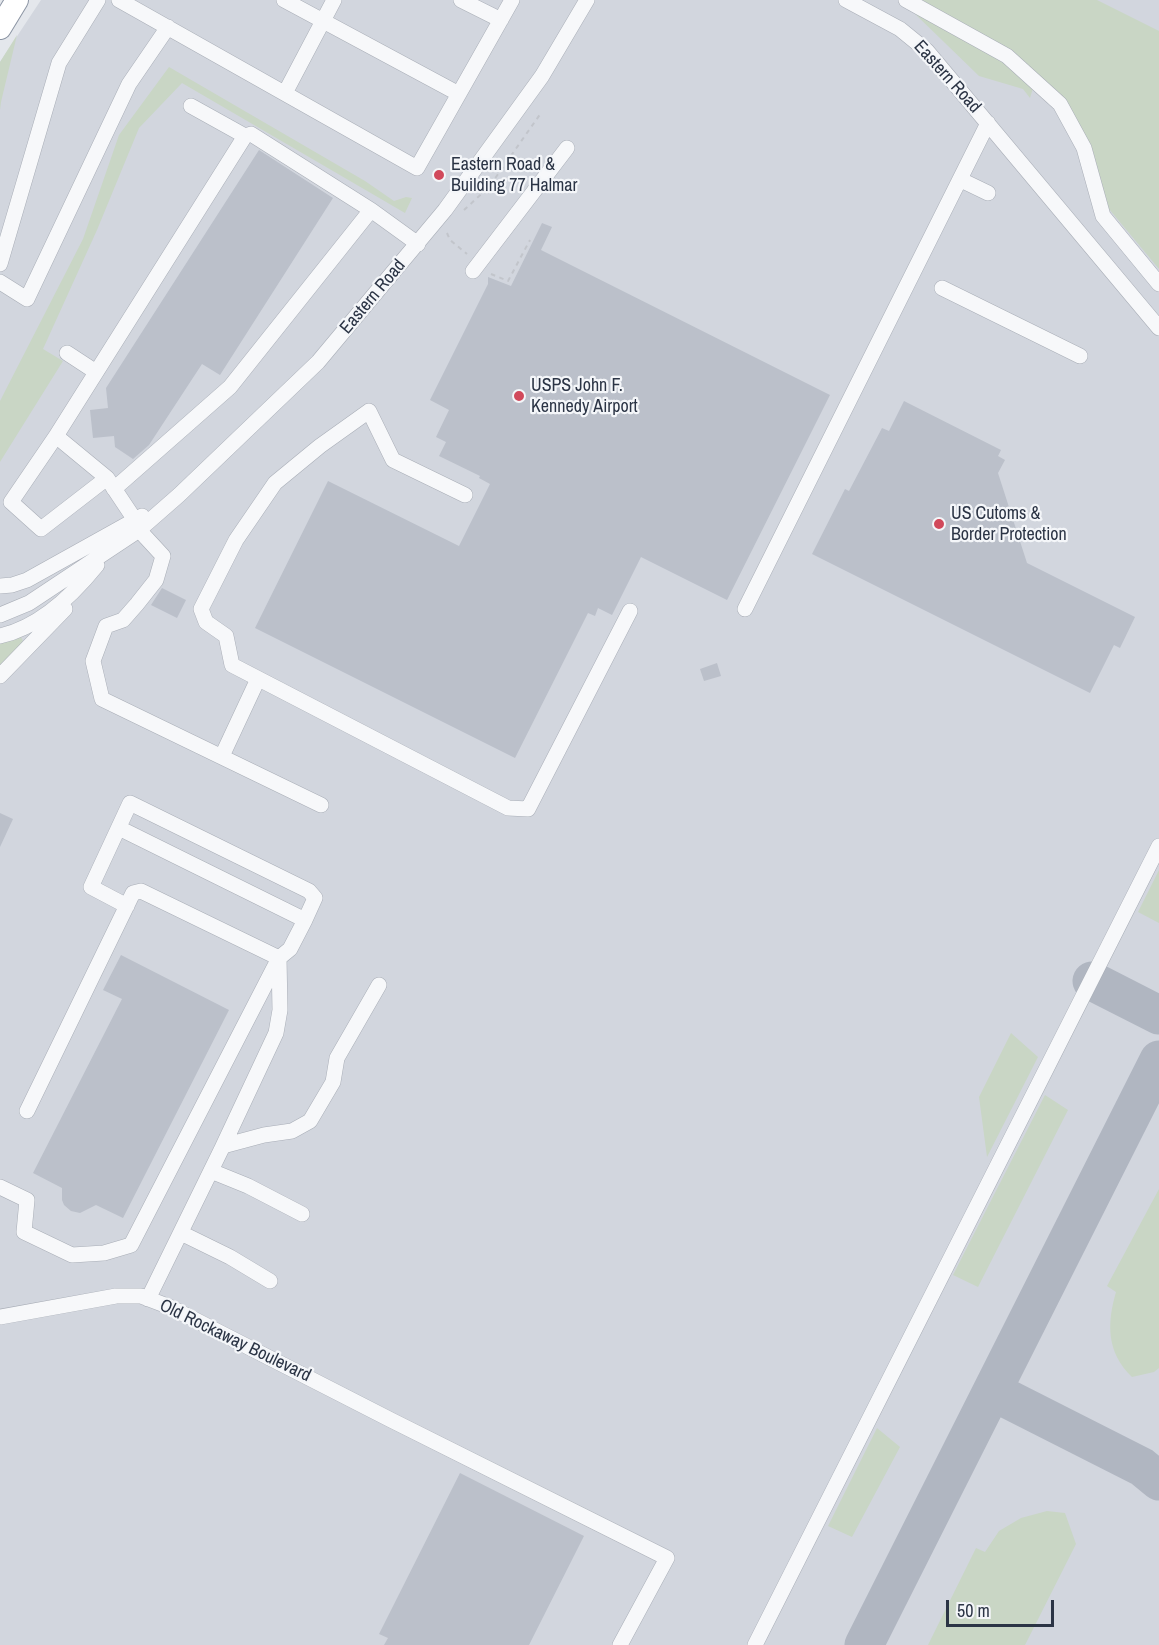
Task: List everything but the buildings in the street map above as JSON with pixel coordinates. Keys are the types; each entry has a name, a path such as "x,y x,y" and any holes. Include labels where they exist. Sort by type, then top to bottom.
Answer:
{"highway":[{"path":"0,28 17,0"}],"street":[{"path":"0,264 59,63 98,0"},
{"path":"119,0 417,168 512,0"},
{"path":"284,0 459,94"},
{"path":"285,93 334,0"},
{"path":"461,0 501,21"},
{"name":"Eastern Road","path":"0,636 14,633 32,623 76,591 109,551 137,525 179,495 318,362 445,210 542,76 587,0"},
{"name":"Eastern Road","path":"846,0 900,29 927,51 1159,328"},
{"path":"906,0 1007,56 1060,104 1084,148 1103,216 1159,284"},
{"path":"0,282 27,299 129,84 168,27"},
{"path":"191,106 245,136"},
{"path":"745,609 988,123"},
{"path":"371,210 230,387 111,483 41,529 11,502 56,436 245,136 251,134 371,210 418,244"},
{"path":"477,267 567,148"},
{"path":"961,180 988,193"},
{"path":"942,288 1080,356"},
{"path":"68,353 96,372"},
{"path":"465,495 393,460 369,411 320,446 275,483 236,540 201,609 206,622 226,636 232,665 508,808 528,809 630,611"},
{"path":"56,436 111,483 137,525 163,556 156,580 137,604 123,620 106,626 93,661 102,699 321,805"},
{"path":"0,586 12,585 37,575 137,525"},
{"name":"Eastern Road","path":"0,615 29,603 109,551"},
{"path":"0,676 66,608 76,591"},
{"path":"222,756 258,679"},
{"path":"0,1186 27,1200 24,1232 72,1255 104,1253 131,1245 279,958 290,949 315,898 309,891 130,803 91,887 127,906"},
{"path":"119,828 305,920"},
{"path":"755,1645 1159,846"},
{"path":"27,1111 133,893 141,891 279,958"},
{"path":"148,1299 276,1033 280,1010 279,958"},
{"path":"223,1146 264,1135 292,1131 310,1121 333,1082 337,1058 379,985"},
{"path":"211,1171 248,1186 302,1214"},
{"path":"181,1233 230,1257 270,1281"},
{"name":"Old Rockaway Boulevard","path":"0,1317 116,1296 141,1296 170,1307 667,1558 620,1645"}],"path":[{"path":"460,213 489,187 541,113"},
{"path":"447,231 450,240 477,267 508,281 530,240"}],"shaded area":[{"path":"41,0 1159,0 1159,1645 0,1645 0,62"}],"green space":[{"path":"918,0 1097,0 1159,31 1159,269 1109,209 1091,145 1063,98"},
{"path":"911,10 1007,60 1033,88 1030,98 1023,89 979,76"},
{"path":"17,35 1,102 0,110 0,62"},
{"path":"169,67 365,181 394,201 406,197 412,198 405,213 182,83 139,128 97,230 43,349 63,361 0,462 0,401 83,239 119,135"},
{"path":"21,637 23,641 0,667 0,643"},
{"path":"1159,870 1159,923 1138,912"},
{"path":"1011,1033 1038,1057 987,1157 979,1097"},
{"path":"1045,1095 1068,1110 978,1287 953,1275"},
{"path":"1159,1189 1159,1368 1154,1372 1132,1377 1117,1358 1113,1347 1110,1326 1116,1292 1107,1286"},
{"path":"877,1428 900,1447 852,1537 828,1526"},
{"path":"1047,1511 1065,1513 1076,1544 1025,1645 928,1645 976,1548 985,1552 999,1531 1021,1518"}],"taxiway":[{"path":"1092,981 1159,1015"},
{"path":"864,1645 1159,1060"},
{"path":"992,1391 1142,1467 1159,1481"}],"place":[{"name":"Eastern Road & Building 77 Halmar","path":"439,175"},
{"name":"USPS John F. Kennedy Airport","path":"519,396"},
{"name":"US Cutoms & Border Protection","path":"939,524"}]}
